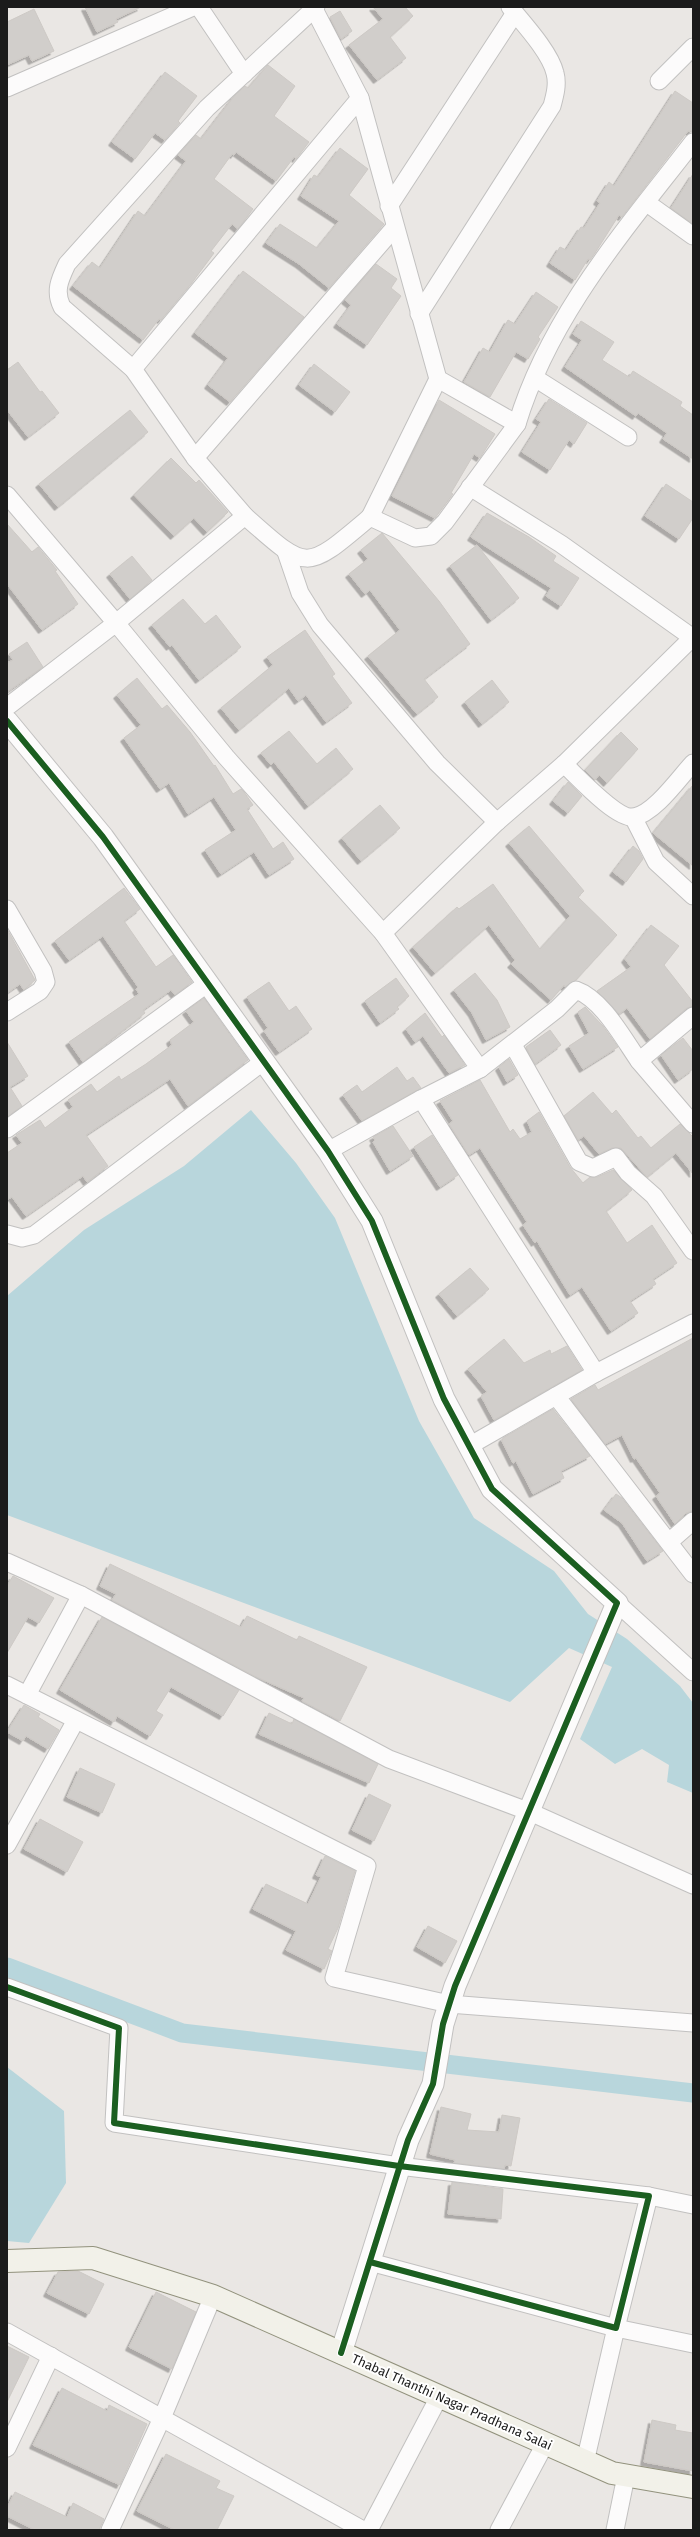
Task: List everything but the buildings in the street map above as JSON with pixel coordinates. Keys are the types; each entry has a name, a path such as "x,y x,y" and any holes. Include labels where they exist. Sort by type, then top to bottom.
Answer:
{"main road":[{"name":"Thabal Thanthi Nagar Pradhana Salai","path":"7,2261 93,2258 213,2296 612,2474 693,2486"}],"street":[{"path":"7,88 194,7"},
{"path":"199,7 244,74"},
{"path":"315,8 360,98 438,379 370,517 336,546 317,558 303,560 286,552 245,516 195,458 133,369 62,307 57,296 59,281 67,264 207,108 244,74 315,8"},
{"path":"389,206 512,10 546,53 555,72 556,90 552,106 419,314"},
{"path":"659,81 693,47"},
{"path":"133,369 360,98"},
{"path":"370,517 415,538 431,536 445,522 517,424 535,378 563,318 582,286 693,142"},
{"path":"646,203 693,236"},
{"path":"195,458 395,227"},
{"path":"535,378 628,437"},
{"path":"438,379 517,424"},
{"path":"383,933 496,822 564,764 692,638 561,544 470,487"},
{"path":"7,495 116,623 226,757 383,933 480,1069"},
{"path":"7,707 116,623 245,516"},
{"path":"286,552 300,593 320,625 437,763 496,822"},
{"path":"7,721 103,837 328,1151 372,1221 444,1399 492,1489 692,1669"},
{"path":"564,764 607,804 622,814 633,817 648,811 693,763"},
{"path":"633,817 656,862 693,896"},
{"path":"7,909 44,971 46,982 40,991 7,1012"},
{"path":"7,1129 208,983"},
{"path":"328,1151 421,1099 480,1069 557,1010 576,990 586,993 596,1002 639,1060 693,1124"},
{"path":"639,1060 693,1016"},
{"path":"513,1045 578,1162 593,1168 616,1157 628,1173 654,1196 693,1251"},
{"path":"7,1234 22,1238 34,1235 264,1061"},
{"path":"421,1099 596,1373"},
{"path":"469,1446 596,1373 693,1324"},
{"path":"556,1396 693,1574"},
{"path":"669,1542 693,1521"},
{"path":"7,1562 81,1595 389,1759 530,1812 693,1885"},
{"path":"27,1695 81,1595"},
{"path":"341,2353 399,2166 408,2140 433,2084 443,2024 449,2004 606,1626 618,1603"},
{"path":"7,1685 367,1866 334,1978 449,2004 693,2023"},
{"path":"7,1845 76,1720"},
{"path":"7,1987 119,2028 114,2123 399,2166 649,2196 693,2204"},
{"path":"585,2462 616,2328 649,2196"},
{"path":"370,2262 616,2328 693,2344"},
{"path":"110,2530 162,2418 213,2296"},
{"path":"7,2332 363,2530"},
{"path":"7,2448 51,2356"},
{"path":"369,2530 440,2397"},
{"path":"498,2530 545,2444"},
{"path":"615,2530 626,2476"}],"water":[{"path":"251,1110 296,1163 335,1218 419,1421 474,1518 554,1571 588,1614 627,1639 680,1686 693,1703 693,1793 667,1782 669,1765 642,1749 615,1764 580,1739 612,1667 569,1648 510,1702 7,1515 7,1296 84,1230 184,1166"},
{"path":"7,2067 64,2111 66,2183 29,2243 7,2241"}],"waterway":[{"path":"7,1967 182,2033 693,2093"}],"cycle path":[{"path":"7,721 103,837 328,1151 372,1221 444,1399 492,1489 617,1603 455,1986 443,2024 433,2084 408,2140 341,2353"},
{"path":"7,1987 119,2028 114,2123 399,2166 649,2196 616,2328 370,2262"}]}
